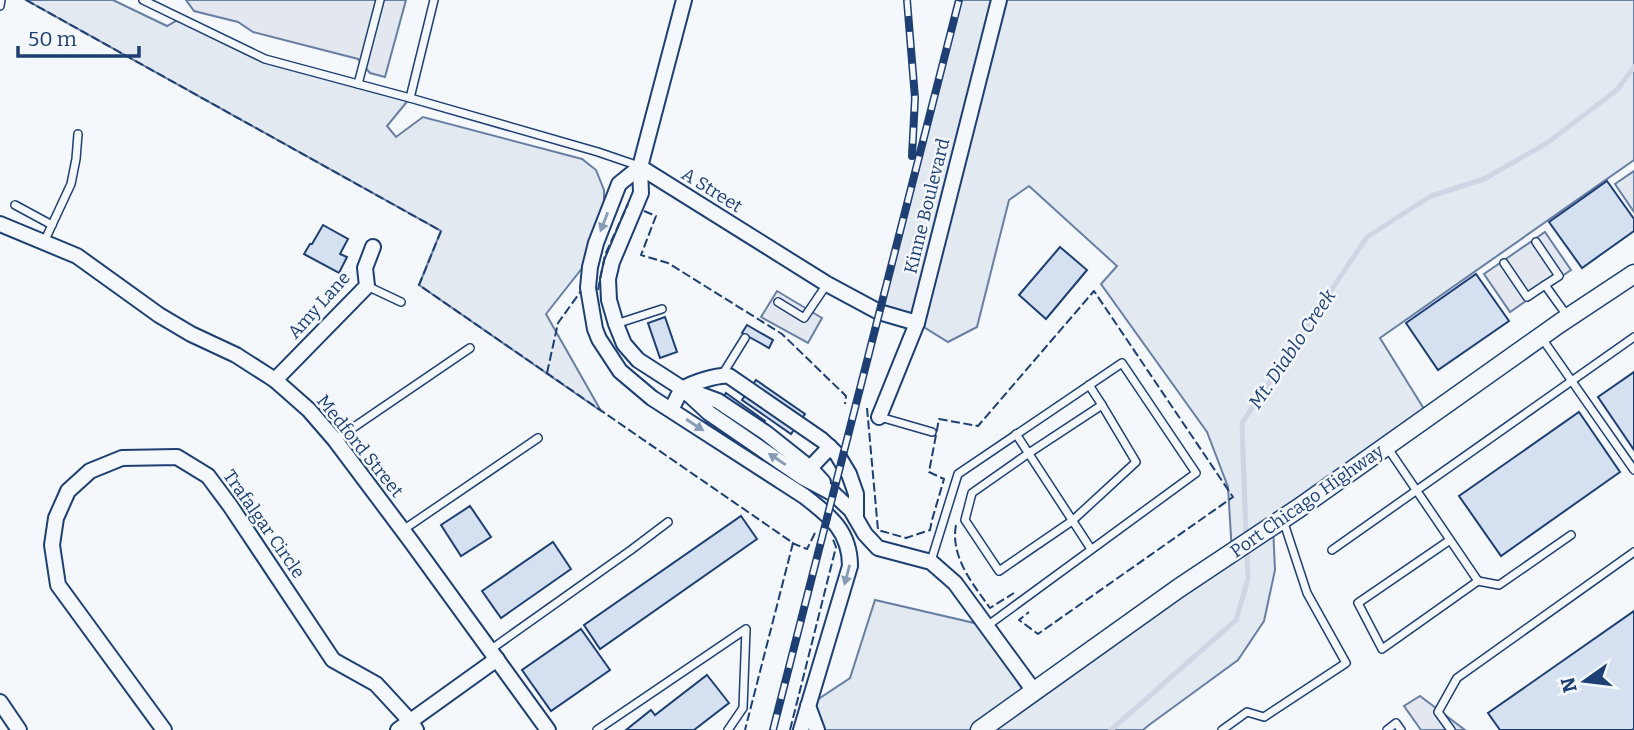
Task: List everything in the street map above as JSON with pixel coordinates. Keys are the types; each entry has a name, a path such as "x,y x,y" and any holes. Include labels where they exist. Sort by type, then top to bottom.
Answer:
{"street":[{"path":"684,0 640,167 641,193 612,262 608,279 609,300 624,344 638,360 683,389 709,413 811,475 851,510 865,534 878,548 930,562 955,583 1034,691"},
{"name":"Kinne Boulevard","path":"879,417 917,323 999,0"},
{"path":"640,167 619,184 596,243 588,288 595,329 620,371 652,398 804,496 828,514 844,533 850,554 850,566 801,730"},
{"name":"A Street","path":"640,167 827,284 879,312 917,323"},
{"name":"Medford Street","path":"0,224 77,256 159,315 191,334 236,355 275,380 309,411 335,440 548,730"},
{"name":"Amy Lane","path":"275,380 367,286 365,268 373,247"},
{"name":"Port Chicago Highway","path":"980,730 1634,274"},
{"path":"671,410 683,389 709,378 729,376 838,454 856,494 856,520"},
{"path":"804,496 811,475 830,447"},
{"name":"Trafalgar Circle","path":"164,730 58,585 52,545 56,518 68,491 90,471 122,458 177,457 208,476 333,660 376,684 408,727"},
{"path":"408,727 494,654"},
{"path":"0,702 19,730"},
{"path":"808,706 817,730"}],"lane":[{"path":"0,6 1,0"},
{"path":"143,0 265,59 598,152 640,167"},
{"path":"358,84 380,0"},
{"path":"410,98 435,0"},
{"path":"44,242 71,184 78,134"},
{"path":"15,205 52,225"},
{"path":"1504,263 1527,297 1559,276 1536,242"},
{"path":"778,302 804,318 827,284"},
{"path":"1545,285 1568,318"},
{"path":"367,286 401,302"},
{"path":"616,324 662,309"},
{"path":"1541,337 1634,470"},
{"path":"1332,550 1634,337"},
{"path":"722,375 745,338"},
{"path":"335,440 470,348"},
{"path":"930,562 958,474 1122,363 1196,473 987,626"},
{"path":"1088,385 1102,405 1136,462 1072,521 999,571 965,520 972,493 1102,405"},
{"path":"879,417 932,432"},
{"path":"1016,435 1091,549"},
{"path":"403,531 538,438"},
{"path":"1387,446 1478,581 1499,585 1572,534"},
{"path":"1223,730 1247,712 1264,717 1346,663 1307,593 1283,519"},
{"path":"494,654 668,522"},
{"path":"1450,540 1358,603 1382,649 1478,581"},
{"path":"1451,730 1438,712 1457,678 1634,552"},
{"path":"597,730 746,629 743,708 728,730"},
{"path":"1387,730 1396,723 1401,730"}],"shaded area":[{"path":"26,0 113,0 167,26 181,18 265,59 410,98 387,126 396,137 423,117 582,159 596,170 604,190 604,206 583,267 546,314 601,411 419,285 441,231"},
{"path":"186,0 406,0 385,77 370,73 358,59 253,32 238,22 194,11"},
{"path":"959,0 1634,0 1634,160 1380,338 1429,417 1273,526 1275,570 1264,621 1238,660 1143,730 817,730 808,706 850,678 875,600 987,626 1035,691 1232,553 1228,487 1207,432 1101,284 1117,266 1029,186 1009,200 977,327 948,342 917,323 879,312"},
{"path":"1634,171 1634,212 1615,184"},
{"path":"1545,232 1571,270 1510,312 1484,274"},
{"path":"777,291 822,318 808,343 761,317"},
{"path":"1420,696 1465,730 1421,730 1404,706"}],"building":[{"path":"1607,181 1634,219 1634,231 1582,268 1549,222"},
{"path":"323,225 348,239 340,254 347,257 339,273 304,254"},
{"path":"1060,247 1087,270 1046,319 1019,295"},
{"path":"1476,274 1509,321 1438,370 1406,323"},
{"path":"665,317 677,352 660,358 648,323"},
{"path":"747,325 773,340 769,348 742,333"},
{"path":"1634,372 1634,450 1598,397"},
{"path":"756,380 805,414 791,434 742,400"},
{"path":"726,393 765,421 745,450 706,423"},
{"path":"1579,412 1620,472 1501,556 1459,496"},
{"path":"470,506 491,537 461,556 441,525"},
{"path":"741,516 757,539 600,649 584,625"},
{"path":"553,542 571,569 501,618 482,591"},
{"path":"1634,611 1634,729 1500,730 1488,713"},
{"path":"581,629 610,670 551,711 522,670"},
{"path":"707,675 729,703 694,730 626,730 651,710 655,715"}],"waterway":[{"name":"Mt. Diablo Creek","path":"1246,537 1242,423 1367,237 1431,196 1484,179 1547,143 1617,90 1634,67"},
{"name":"Mt. Diablo Creek","path":"1111,730 1236,620 1248,579 1247,547"}],"railway":[{"path":"907,0 915,98 912,156"},
{"path":"773,730 959,0"}],"fence":[{"path":"26,0 441,231 419,285 793,543 745,730"},
{"path":"598,290 605,255 628,204"},
{"path":"644,211 656,216 641,255 668,263 782,334 846,396 845,404"},
{"path":"547,373 558,323 581,291"},
{"path":"867,408 878,530 906,538 930,530 944,479 929,472 939,419 978,426 1094,291 1233,497 1038,634 1019,620 1029,612"},
{"path":"956,525 956,548 964,570 990,608 1014,593"},
{"path":"792,543 807,549 815,533"},
{"path":"790,730 836,547 832,537"}]}
